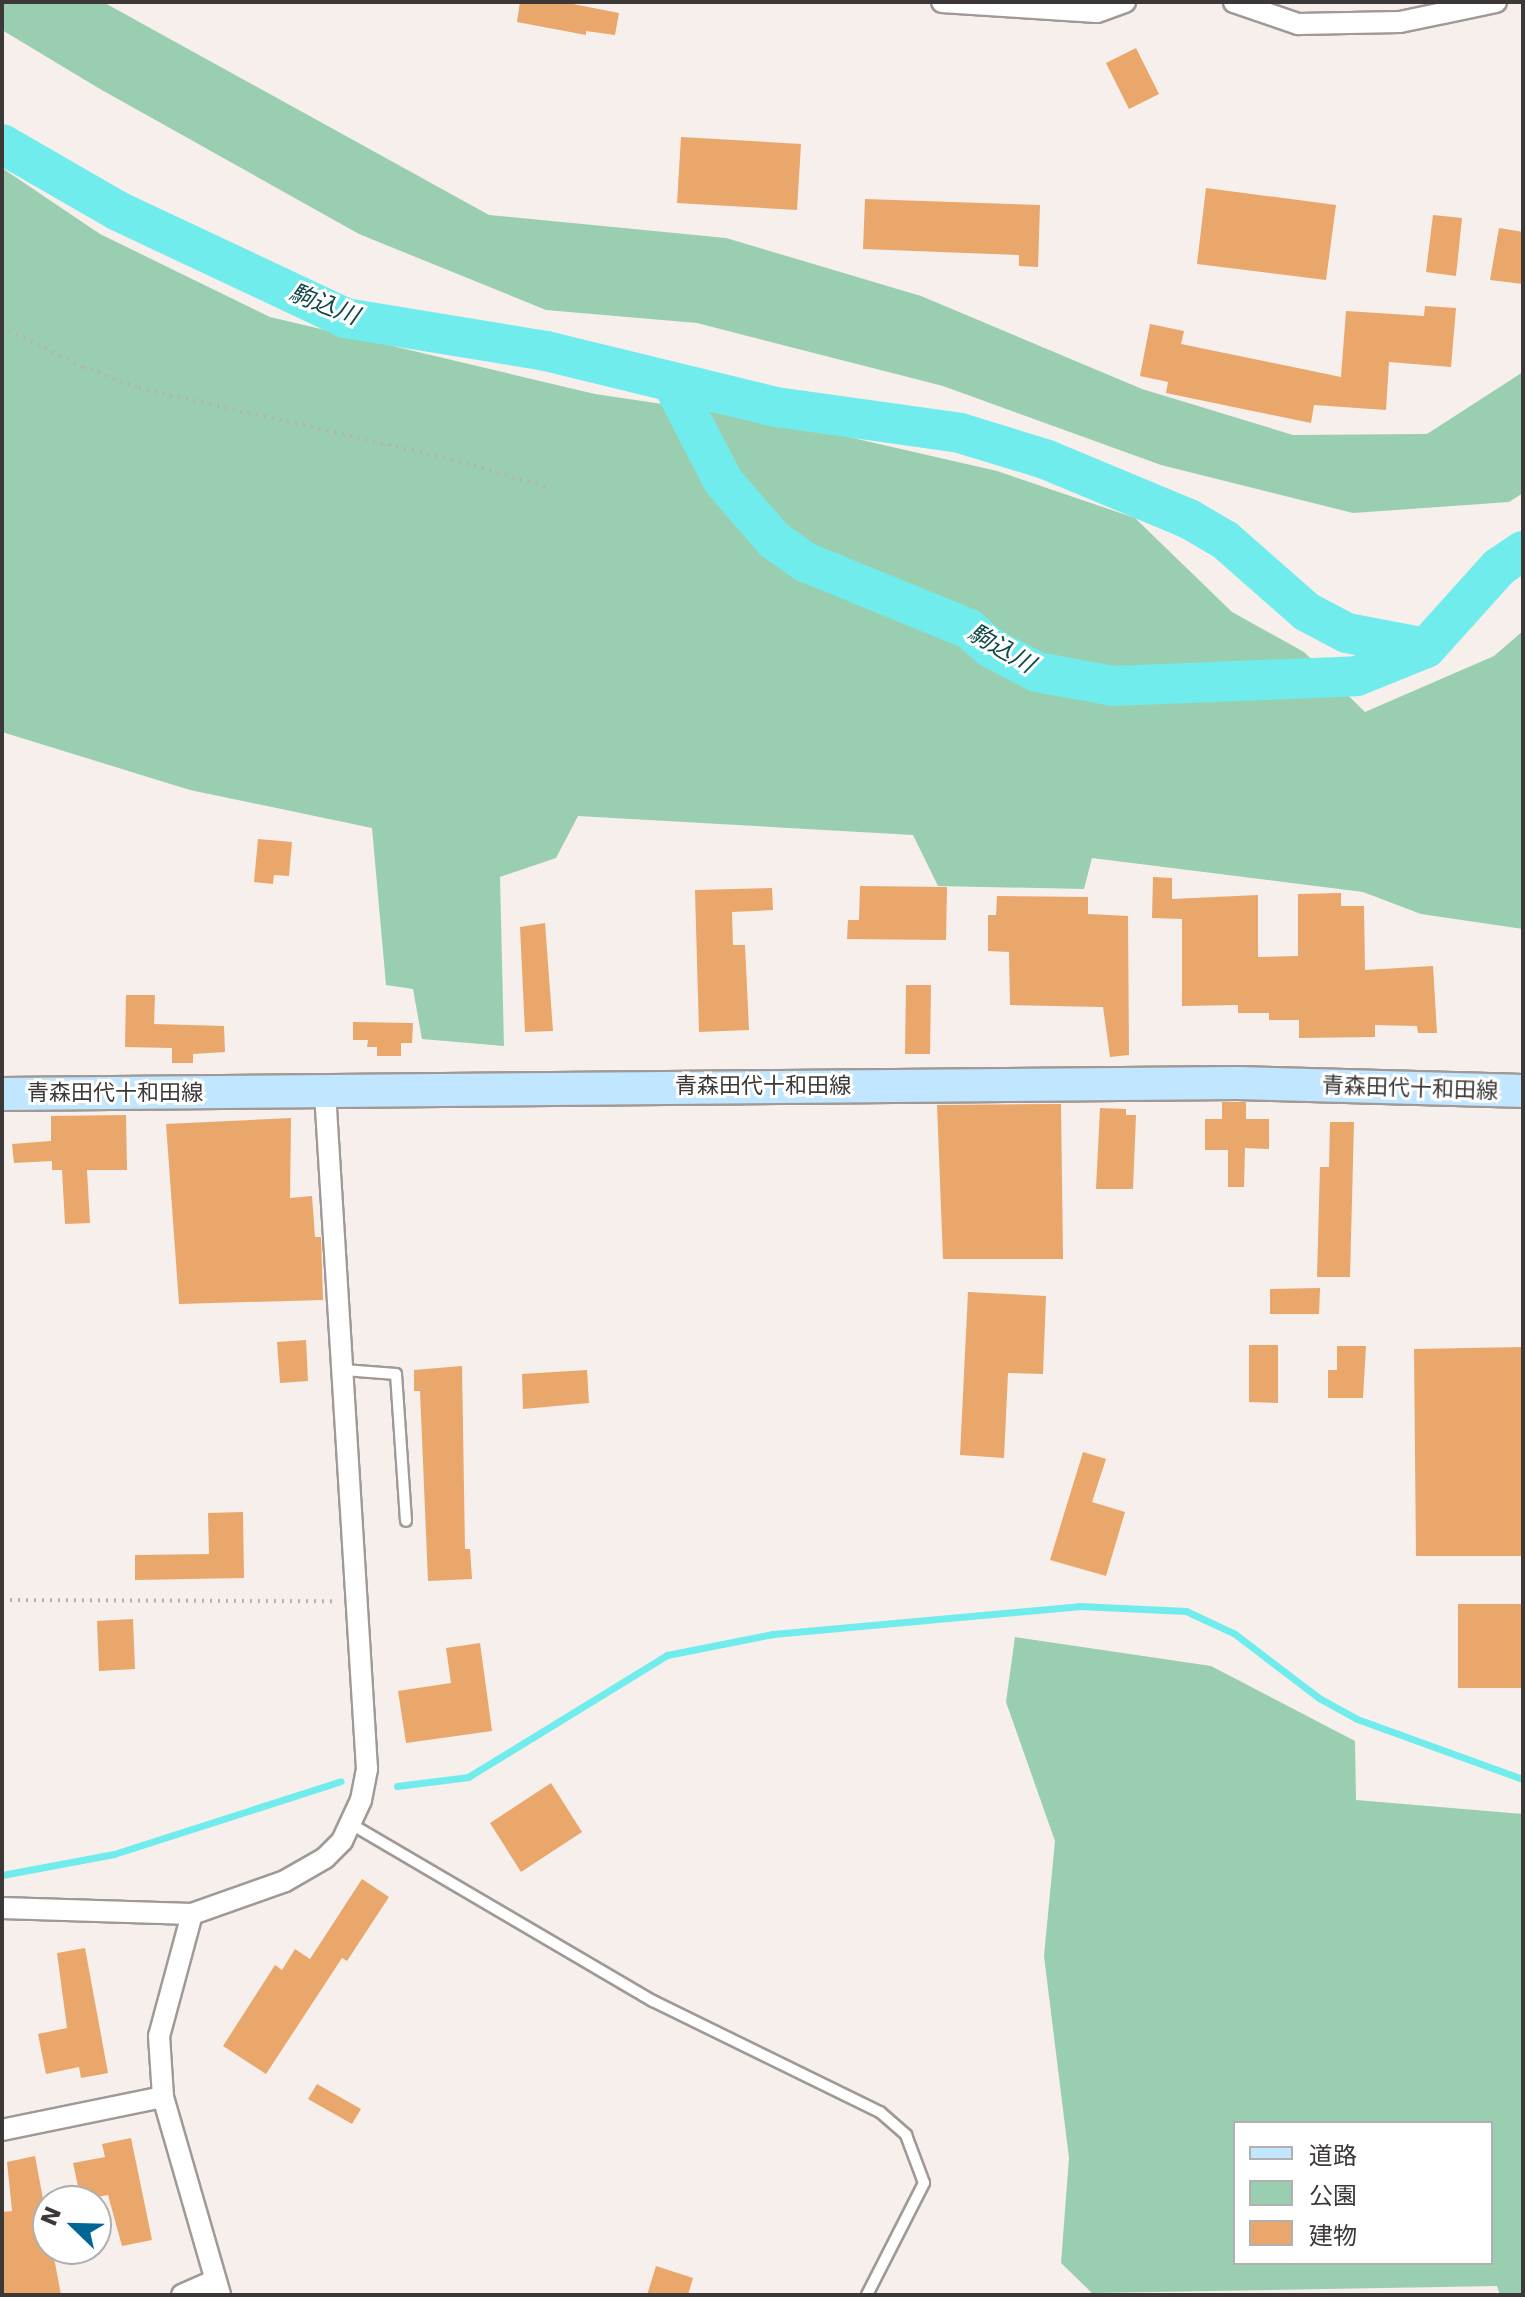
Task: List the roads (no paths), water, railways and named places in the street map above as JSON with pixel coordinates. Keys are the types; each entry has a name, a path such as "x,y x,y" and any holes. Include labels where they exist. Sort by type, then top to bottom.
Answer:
{"main road":[{"name":"青森田代十和田線","path":"2,1094 1237,1083 1523,1091"}],"street":[{"path":"942,2 1097,12 1125,2"},
{"path":"1234,2 1298,24 1400,22 1496,2"},
{"path":"2,1908 192,1914 285,1881 325,1858 351,1824 367,1769 325,1092"},
{"path":"182,2295 217,2287 163,2097 159,2036 192,1914"},
{"path":"2,2130 163,2097"}],"lane":[{"path":"344,1370 396,1374 406,1521"},
{"path":"351,1824 653,2001 880,2112 906,2135 924,2183 867,2295"}],"water":[{"path":"2,137 98,186 160,239 2,157"}],"waterway":[{"name":"駒込川","path":"2,144 118,211 345,318 546,351 776,407 960,433 1045,459 1189,519 1225,540 1307,612 1347,633 1426,648"},
{"name":"駒込川","path":"674,386 723,481 774,540 805,562 969,629 991,648 1037,672 1113,686 1357,676 1426,648 1499,567 1523,551"},
{"path":"397,1786 468,1777 667,1655 773,1634 1079,1606 1186,1611 1235,1634 1319,1698 1357,1719 1523,1779"},
{"path":"2,1875 114,1854 341,1781"}]}
